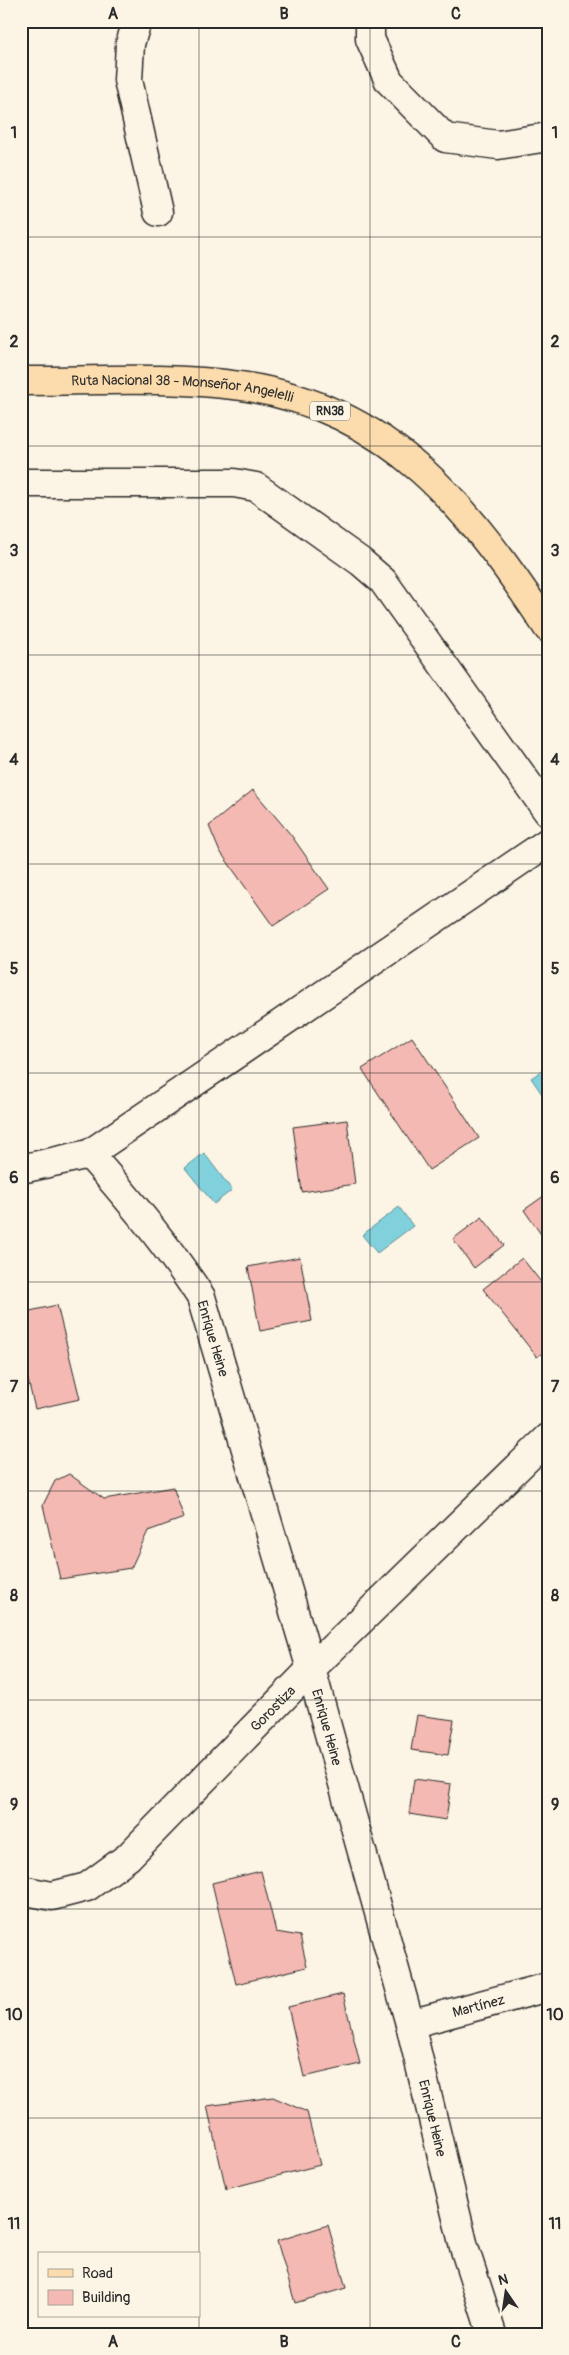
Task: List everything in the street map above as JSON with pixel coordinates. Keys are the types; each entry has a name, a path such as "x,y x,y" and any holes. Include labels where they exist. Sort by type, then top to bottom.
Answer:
{"main road":[{"name":"Ruta Nacional 38 - Monseñor Angelelli","path":"21,381 139,380 240,386 284,395 331,411 379,437 408,457 448,494 484,538 548,628"}],"street":[{"path":"138,21 130,44 128,80 158,212"},
{"path":"370,21 370,39 389,81 445,138 498,144 548,137"},
{"path":"21,483 234,483 256,487 361,562 383,581 548,812"},
{"path":"21,1169 89,1154 548,842"},
{"name":"Enrique Heine","path":"89,1154 120,1189 187,1276 200,1297 311,1669 410,2024 464,2247 492,2334"},
{"name":"Gorostiza","path":"21,1890 52,1896 87,1887 128,1857 311,1669 548,1438"},
{"name":"Martínez","path":"410,2024 548,1987"}],"water":[{"path":"548,1067 548,1095 544,1097 531,1078"},
{"path":"204,1153 232,1190 214,1204 185,1168"},
{"path":"399,1207 413,1226 377,1253 362,1235"}],"building":[{"path":"253,790 291,835 329,889 273,926 219,850 209,826"},
{"path":"412,1037 479,1138 429,1170 362,1069"},
{"path":"347,1120 355,1184 302,1192 293,1127"},
{"path":"548,1193 548,1238 545,1240 524,1210"},
{"path":"482,1217 504,1245 474,1268 453,1239"},
{"path":"300,1257 312,1321 260,1331 248,1267"},
{"path":"522,1258 548,1291 548,1349 537,1357 483,1289"},
{"path":"57,1305 80,1399 35,1409 21,1351 21,1313"},
{"path":"69,1474 104,1499 173,1487 184,1518 148,1531 131,1568 60,1579 43,1505 55,1481"},
{"path":"417,1715 454,1720 448,1755 411,1750"},
{"path":"414,1779 451,1784 446,1820 409,1814"},
{"path":"261,1871 276,1932 300,1936 307,1967 236,1984 212,1883"},
{"path":"343,1994 360,2064 304,2077 288,2007"},
{"path":"273,2097 307,2112 320,2165 226,2189 207,2106"},
{"path":"328,2225 346,2288 295,2303 277,2241"}]}
